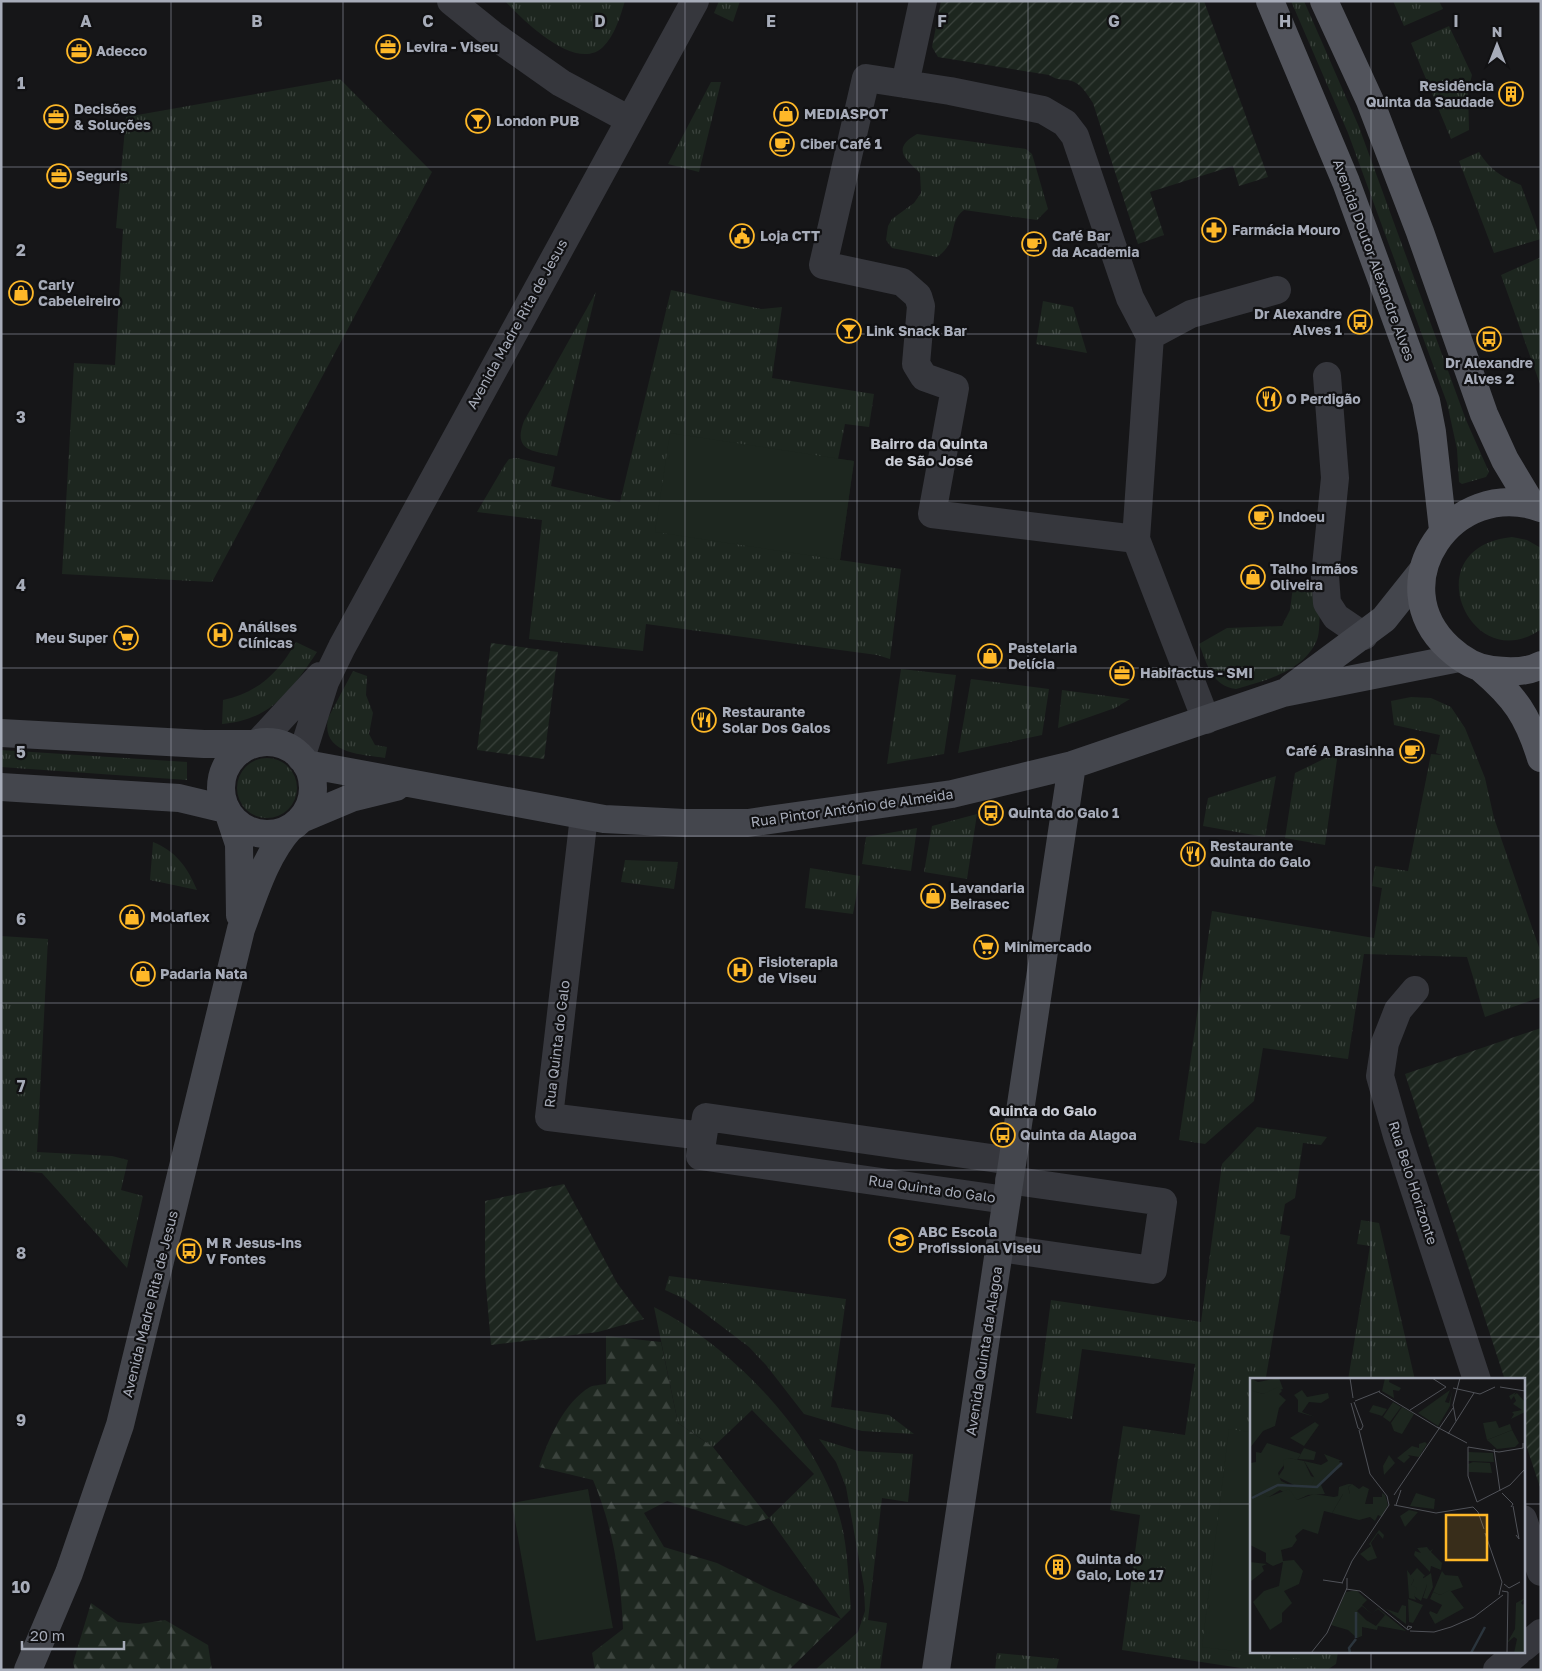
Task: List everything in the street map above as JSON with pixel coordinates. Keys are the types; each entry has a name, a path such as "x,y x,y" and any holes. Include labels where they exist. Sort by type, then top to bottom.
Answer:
{"main road":[{"name":"Avenida Doutor Alexandre Alves","path":"1270,1 1346,182 1426,401 1432,432 1443,530"},
{"path":"1324,1 1370,101 1420,232 1484,414 1505,460 1536,507"},
{"path":"1536,507 1508,501 1484,504 1462,514 1443,530 1431,548 1423,570 1422,595 1428,619 1441,640 1498,682 1525,715 1541,758"},
{"path":"1470,663 1509,672 1541,665"}],"street":[{"path":"451,1 493,35 561,83 628,120"},
{"name":"Avenida Madre Rita de Jesus","path":"303,761 325,682 342,647 694,1"},
{"path":"905,84 923,1"},
{"path":"1136,539 932,514 955,388 924,377 916,364 921,306 918,296 902,282 823,265 866,78 1043,110 1065,123 1075,136 1130,298 1150,336 1136,539 1206,720"},
{"path":"1150,336 1191,314 1277,290"},
{"path":"1327,376 1335,478 1325,583 1326,603 1336,617 1364,636"},
{"name":"Rua Pintor António de Almeida","path":"1283,693 1364,636 1387,616 1423,570"},
{"name":"Avenida Madre Rita de Jesus","path":"256,744 319,678 342,647"},
{"name":"Rua Pintor António de Almeida","path":"303,761 410,785 584,816 684,824 748,823 952,794 1072,765 1283,693 1470,663"},
{"path":"1,733 204,744 256,744 268,742 284,746 303,761 312,778 312,792 309,806 295,824 276,833 262,834 248,830 235,822 227,812 221,794 221,778 228,764 238,751 256,744"},
{"name":"Avenida Quinta da Alagoa","path":"936,1670 1072,765"},
{"name":"Rua Pintor António de Almeida","path":"295,824 351,798 410,785"},
{"path":"1,787 179,798 227,812"},
{"name":"Avenida Madre Rita de Jesus","path":"227,812 239,844 241,929"},
{"name":"Rua Quinta do Galo","path":"584,816 548,1117 703,1136 700,1156 1009,1180"},
{"name":"Avenida Madre Rita de Jesus","path":"28,1670 68,1573 120,1425 241,929 263,872 281,838 295,824"},
{"name":"Rua Belo Horizonte","path":"1415,990 1398,1010 1385,1042 1380,1076 1397,1136 1476,1378"},
{"path":"703,1136 706,1117 1009,1180 1163,1202 1153,1270 999,1248"},
{"path":"1524,1522 1541,1572"},
{"path":"1524,1647 1541,1633"},
{"path":"1497,1670 1516,1654"}],"green space":[{"path":"505,1 625,1 614,31 603,47 592,53 579,53 565,49 551,41 524,20"},
{"path":"719,1 740,1 733,22 714,13"},
{"path":"941,1 1204,1 1268,177 1239,186 1233,166 1150,192 1164,235 1138,244 1093,103 1086,92 1072,81 1056,79 1049,75 938,57 932,47"},
{"path":"1291,1 1304,1 1359,127 1466,420 1489,472 1486,477 1462,484 1459,482 1457,449 1447,403 1348,133"},
{"path":"1393,1 1439,1 1443,9 1404,26"},
{"path":"1449,26 1472,75 1468,91 1469,130 1451,139 1411,43"},
{"path":"340,79 432,172 212,582 62,574 74,363 115,365 123,229 116,228 126,117"},
{"path":"711,82 721,82 699,172 668,164"},
{"path":"917,134 1026,149 1032,154 1048,209 1037,220 964,210 955,221 948,245 937,257 892,248 886,240 888,226 892,219 914,203 921,193 920,173 909,163 903,153 905,144"},
{"path":"1479,152 1497,172 1521,185 1541,239 1494,253 1459,161"},
{"path":"1541,257 1541,384 1540,384 1501,275"},
{"path":"671,290 761,309 782,307 772,378 874,394 869,427 845,424 838,459 854,461 840,560 901,569 890,659 877,655 646,624 643,651 529,639 542,520 477,512 509,459 517,458 555,467 551,486 620,502"},
{"path":"596,292 557,456 533,451 523,444 521,439 524,421"},
{"path":"1043,301 1073,307 1087,353 1036,344"},
{"path":"670,433 854,461 840,560 655,532"},
{"path":"1512,537 1527,540 1541,548 1541,629 1516,640 1493,638 1475,625 1463,606 1459,584 1464,563 1482,546"},
{"path":"1293,587 1319,590 1318,635 1311,651 1293,667 1271,678 1236,689 1221,684 1212,673 1199,644 1227,628 1282,626 1290,610"},
{"path":"296,642 317,652 288,691 267,710 254,717 222,724 223,700 247,692 266,680 275,672"},
{"path":"491,643 558,652 544,759 477,750"},
{"path":"901,669 956,675 944,754 887,764"},
{"path":"353,671 367,676 366,695 373,713 369,734 375,745 387,747 385,758 344,750 330,739 327,730 328,718"},
{"path":"971,679 1049,689 1042,735 958,753"},
{"path":"1062,690 1130,699 1115,708 1058,728"},
{"path":"1411,697 1431,698 1451,707 1465,728 1485,778 1494,818 1541,953 1541,997 1485,1017 1467,957 1364,954 1348,1059 1263,1048 1254,1101 1205,1144 1179,1140 1212,911 1374,938 1382,888 1372,886 1375,866 1408,871 1431,754 1442,755 1436,753 1440,735 1394,725 1391,701"},
{"path":"1,750 187,762 187,780 1,767"},
{"path":"1338,752 1325,845 1285,838 1295,773"},
{"path":"261,758 273,758 289,766 295,776 297,788 295,800 289,810 273,818 261,818 245,810 237,794 237,782 245,766"},
{"path":"1276,776 1265,837 1203,826 1208,798"},
{"path":"977,814 967,879 924,872 932,826"},
{"path":"917,828 911,871 862,864 866,837"},
{"path":"153,842 175,855 190,874 197,890 150,880"},
{"path":"625,860 678,862 674,889 621,882"},
{"path":"810,868 860,876 853,914 805,908"},
{"path":"1,936 48,939 37,1152 112,1156 128,1160 121,1190 143,1196 127,1268 42,1173 1,1169"},
{"path":"1541,1028 1541,1490 1524,1439 1524,1378 1504,1378 1405,1074"},
{"path":"1257,1127 1327,1137 1321,1145 1303,1143 1295,1198 1285,1204 1280,1234 1290,1236 1266,1377 1270,1378 1250,1378 1250,1654 1338,1654 1336,1664 1327,1670 1254,1670 1122,1650 1140,1515 1110,1510 1123,1426 1185,1435 1195,1364 1082,1349 1072,1419 1036,1413 1051,1300 1201,1322 1222,1164"},
{"path":"564,1184 617,1283 644,1319 598,1332 491,1345 485,1274 485,1201"},
{"path":"1361,1220 1379,1223 1415,1378 1348,1378 1370,1246 1357,1244"},
{"path":"669,1276 846,1299 831,1407 889,1415 914,1434 862,1431 804,1414 766,1365 749,1347 687,1300 665,1290"},
{"path":"654,1307 683,1323 740,1368 766,1394 811,1453 827,1484 842,1526 851,1609 841,1619 769,1518 814,1474 752,1410 713,1447 678,1423"},
{"path":"606,1336 661,1342 678,1423 713,1447 769,1518 746,1526 667,1501 644,1513 664,1547 717,1563 771,1590 841,1619 789,1670 595,1670 592,1653 623,1629 618,1572 611,1534 593,1480 539,1467 558,1422 572,1402 590,1387 606,1384"},
{"path":"1229,1429 1250,1432 1250,1653 1202,1647"},
{"path":"819,1439 858,1451 913,1454 908,1502 882,1498 868,1620 887,1623 880,1670 815,1670 858,1632 865,1611 864,1587 846,1487 836,1462"},
{"path":"588,1489 613,1628 536,1641 512,1503"},
{"path":"91,1603 118,1622 139,1624 165,1620 208,1645 212,1670 75,1670 73,1663"},
{"path":"997,1653 1059,1659 1056,1670 995,1670"},
{"path":"1260,1654 1311,1654 1310,1660"}],"place":[{"name":"Levira - Viseu","path":"388,47"},
{"name":"Adecco","path":"79,51"},
{"name":"Residência Quinta da Saudade","path":"1511,94"},
{"name":"MEDIASPOT","path":"786,114"},
{"name":"Decisões & Soluções","path":"56,117"},
{"name":"London PUB","path":"478,121"},
{"name":"Ciber Café 1","path":"782,144"},
{"name":"Seguris","path":"59,176"},
{"name":"Farmácia Mouro","path":"1214,230"},
{"name":"Loja CTT","path":"742,236"},
{"name":"Café Bar da Academia","path":"1034,244"},
{"name":"Carly Cabeleireiro","path":"21,293"},
{"name":"Dr Alexandre Alves 1","path":"1360,322"},
{"name":"Link Snack Bar","path":"849,331"},
{"name":"Dr Alexandre Alves 2","path":"1489,339"},
{"name":"O Perdigão","path":"1269,399"},
{"name":"Indoeu","path":"1261,517"},
{"name":"Talho Irmãos Oliveira","path":"1253,577"},
{"name":"Análises Clínicas","path":"220,635"},
{"name":"Meu Super","path":"126,638"},
{"name":"Pastelaria Delícia","path":"990,656"},
{"name":"Habifactus - SMI","path":"1122,673"},
{"name":"Restaurante Solar Dos Galos","path":"704,720"},
{"name":"Café A Brasinha","path":"1412,751"},
{"name":"Quinta do Galo 1","path":"991,813"},
{"name":"Restaurante Quinta do Galo","path":"1193,854"},
{"name":"Lavandaria Beirasec","path":"933,896"},
{"name":"Molaflex","path":"132,917"},
{"name":"Minimercado","path":"986,947"},
{"name":"Fisioterapia de Viseu","path":"740,970"},
{"name":"Padaria Nata","path":"143,974"},
{"name":"Quinta da Alagoa","path":"1003,1135"},
{"name":"ABC Escola Profissional Viseu","path":"901,1240"},
{"name":"M R Jesus-Ins V Fontes","path":"189,1251"},
{"name":"Quinta do Galo, Lote 17","path":"1058,1567"}],"district":[{"name":"Bairro da Quinta de São José","path":"929,452"},
{"name":"Quinta do Galo","path":"1043,1111"}]}
